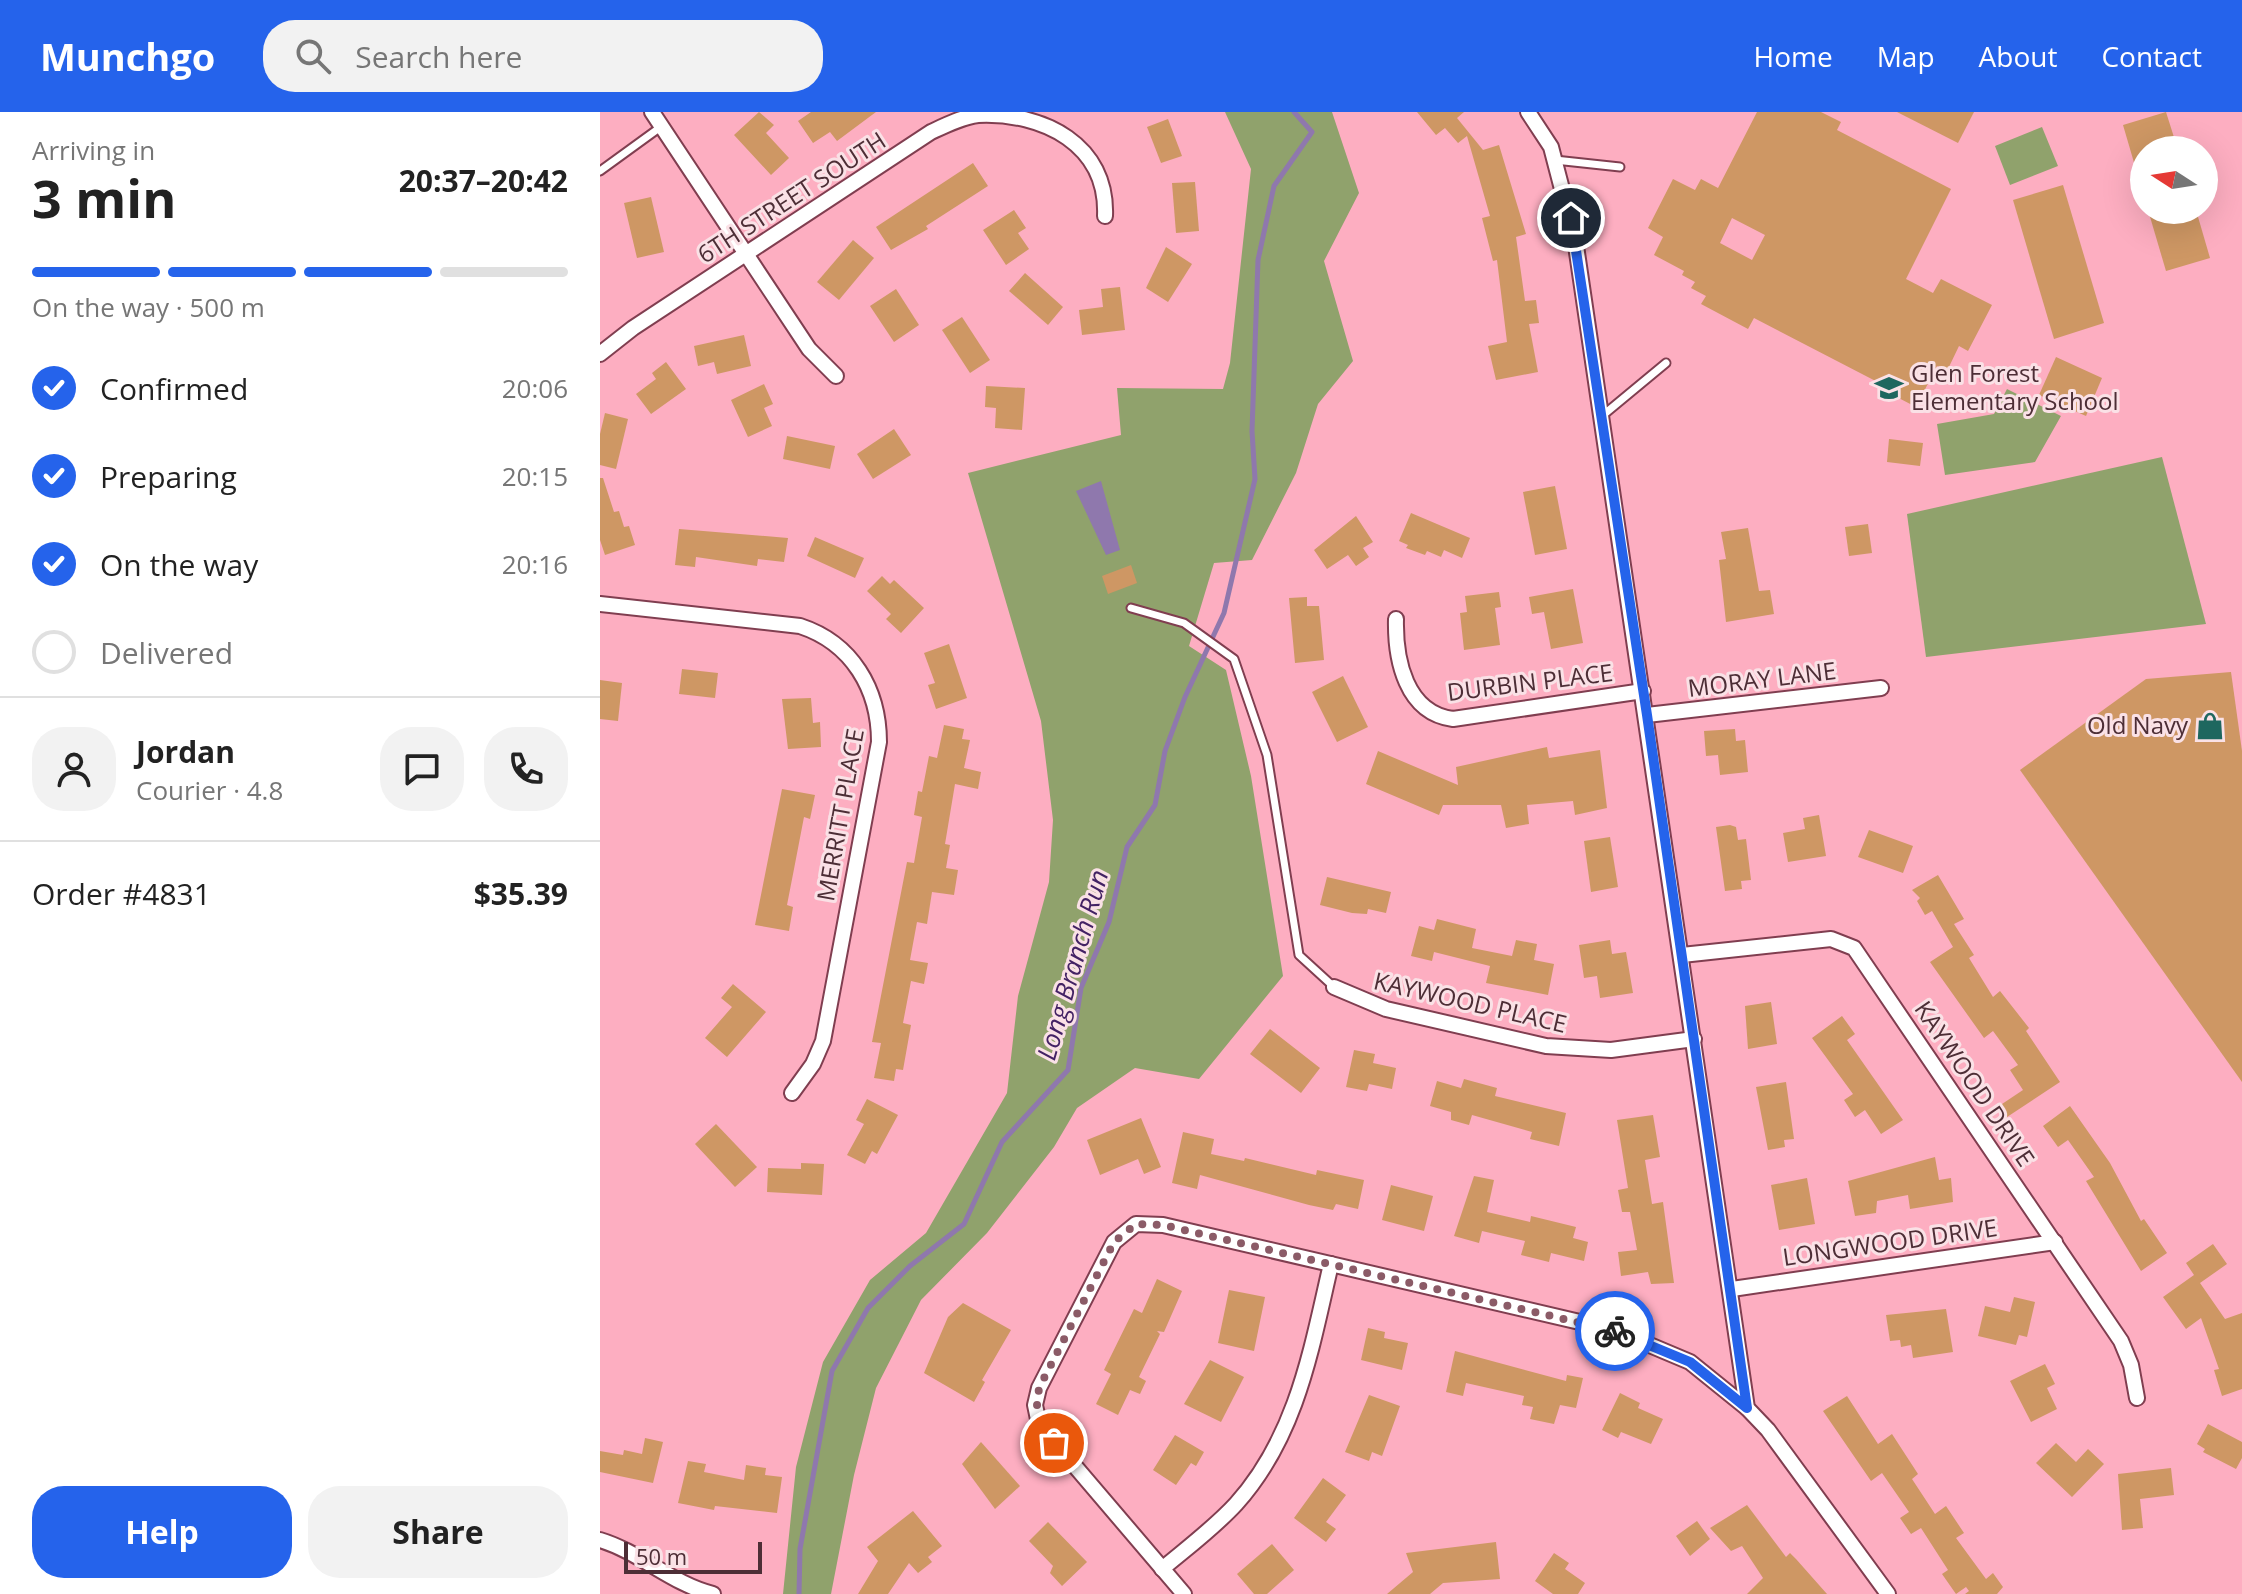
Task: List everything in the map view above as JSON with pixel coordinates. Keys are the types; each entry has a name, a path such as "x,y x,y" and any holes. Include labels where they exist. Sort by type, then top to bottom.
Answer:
{"street":[{"path":"1528,112 1544,132 1555,160 1575,239 1732,1289 1747,1408"},
{"name":"6TH STREET SOUTH","path":"600,354 633,328 931,132 977,115 1029,118 1069,134 1095,166 1102,183 1105,216"},
{"path":"658,117 809,349 836,376"},
{"name":"MERRITT PLACE","path":"600,604 800,626 816,631 852,660 873,696 879,742 823,1041 813,1064 792,1093"},
{"name":"DURBIN PLACE","path":"1396,619 1400,664 1409,687 1430,711 1442,717 1453,719 1643,691"},
{"name":"MORAY LANE","path":"1647,715 1881,688"},
{"path":"1682,955 1831,939 1844,942 1850,926"},
{"name":"KAYWOOD DRIVE","path":"1844,942 1854,948 2121,1341 2131,1365 2137,1398"},
{"name":"KAYWOOD PLACE","path":"1334,987 1386,1009 1546,1046 1611,1050 1694,1039"},
{"path":"1184,1594 1068,1461 1039,1424 1036,1414 1039,1388 1099,1271 1122,1233 1136,1224 1148,1223 1331,1264 1626,1335 1690,1362 1747,1408 1768,1430 1888,1594"},
{"name":"LONGWOOD DRIVE","path":"1732,1289 2055,1242"},
{"path":"1162,1569 1234,1506 1265,1467 1283,1434 1305,1376 1331,1264"},
{"path":"600,1540 646,1560 682,1583 713,1594"}],"lane":[{"path":"600,171 658,117"},
{"path":"1555,160 1620,167"},
{"path":"1602,416 1666,363"},
{"path":"1131,608 1184,623 1234,659 1267,755 1299,955 1334,987"}],"green space":[{"path":"1225,112 1332,112 1359,193 1324,261 1353,361 1318,404 1296,473 1252,560 1214,563 1189,646 1226,670 1251,776 1283,976 1199,1079 1135,1068 1077,1108 1054,1147 987,1233 921,1300 876,1388 854,1475 831,1594 783,1594 796,1467 823,1362 870,1280 926,1233 1007,1093 1018,996 1049,882 1053,820 1041,721 968,473 1121,435 1117,388 1223,389 1230,363 1251,169"},
{"path":"2042,127 2058,166 2010,185 1995,146"},
{"path":"2007,389 2061,416 2035,462 1945,475 1937,424 1994,414"},
{"path":"2162,457 2206,624 1926,657 1907,514"}],"shaded area":[{"path":"1101,481 1120,550 1106,555 1076,491"}],"building":[{"path":"759,112 774,125 766,133 789,158 771,175 734,135"},
{"path":"811,112 876,112 837,141 830,132 813,143 798,121"},
{"path":"1417,112 1464,112 1457,118 1483,150 1499,145 1526,234 1516,237 1525,301 1536,300 1539,323 1529,324 1538,372 1496,380 1488,346 1507,342 1497,260 1493,261 1482,218 1490,216 1467,136 1458,143 1445,128 1436,135"},
{"path":"1757,112 1821,112 1841,122 1837,130 1951,189 1906,279 1933,293 1941,279 1992,305 1968,351 1959,346 1947,371 1937,366 1916,407 1889,393 1891,389 1754,318 1748,329 1701,304 1706,296 1691,288 1695,282 1682,275 1684,271 1654,255 1663,237 1648,228 1673,179 1695,190 1701,179 1718,188","holes":["1732,218 1765,235 1752,260 1720,243"]},
{"path":"1897,112 1974,112 1958,143"},
{"path":"2166,112 2174,136 2130,136 2130,149 2123,125"},
{"path":"1168,119 1182,156 1161,163 1147,127"},
{"path":"973,163 988,186 926,226 928,229 891,250 876,227"},
{"path":"1195,182 1199,231 1176,233 1172,183"},
{"path":"2063,185 2104,323 2054,339 2013,200"},
{"path":"651,197 664,252 637,258 624,203"},
{"path":"1014,210 1026,228 1018,233 1029,249 1006,265 983,230"},
{"path":"2152,224 2200,224 2210,258 2166,271"},
{"path":"853,240 874,258 839,300 817,282"},
{"path":"1166,247 1192,264 1168,302 1146,288"},
{"path":"1025,273 1063,307 1048,325 1009,291"},
{"path":"1120,287 1125,330 1082,335 1079,310 1103,307 1101,289"},
{"path":"896,289 919,325 894,342 870,306"},
{"path":"962,317 990,360 970,373 942,330"},
{"path":"744,335 751,366 717,374 714,362 698,366 694,346"},
{"path":"2056,357 2102,378 2086,416 2039,395"},
{"path":"666,362 686,389 651,414 636,394 656,379 652,373"},
{"path":"764,384 773,404 764,408 772,426 748,437 731,400"},
{"path":"986,386 1025,388 1022,430 995,428 996,408 985,407"},
{"path":"605,413 628,419 616,469 600,465 600,434"},
{"path":"894,429 911,455 873,479 857,454"},
{"path":"787,436 835,446 830,469 783,459"},
{"path":"1889,439 1923,443 1920,466 1887,462"},
{"path":"600,478 603,478 614,512 619,511 624,527 629,526 635,545 605,555 600,540"},
{"path":"1555,486 1567,549 1535,555 1523,492"},
{"path":"1411,513 1470,538 1462,558 1444,550 1441,557 1406,548 1408,545 1399,541"},
{"path":"1356,516 1373,542 1363,548 1369,557 1356,566 1348,555 1327,569 1314,550"},
{"path":"1868,524 1872,553 1849,556 1845,527"},
{"path":"1748,528 1759,591 1770,590 1774,614 1726,622 1719,560 1726,559 1721,532"},
{"path":"679,529 788,538 784,562 758,559 757,566 696,557 695,567 675,565"},
{"path":"815,537 864,558 855,578 807,556"},
{"path":"1131,565 1137,583 1108,594 1102,576"},
{"path":"882,576 890,584 894,580 924,608 901,633 886,619 891,614 867,591"},
{"path":"1573,589 1583,643 1551,649 1544,612 1532,614 1529,597"},
{"path":"1499,592 1501,607 1495,608 1500,645 1464,650 1460,613 1467,612 1465,596"},
{"path":"1307,597 1307,606 1319,606 1324,660 1295,663 1289,598"},
{"path":"949,644 967,698 936,709 928,685 935,683 924,653"},
{"path":"682,669 718,673 715,698 679,694"},
{"path":"2231,672 2242,751 2242,1082 2020,770 2146,679"},
{"path":"1343,676 1368,727 1337,742 1312,692"},
{"path":"600,680 622,683 618,721 600,719"},
{"path":"811,698 813,723 820,722 821,747 788,749 782,699"},
{"path":"944,725 964,729 962,739 970,740 964,768 981,772 978,789 955,784 945,844 950,845 946,868 958,870 954,895 932,892 927,924 917,922 910,960 928,963 924,984 911,981 903,1023 911,1025 903,1070 896,1069 894,1081 874,1078 881,1043 872,1042 907,862 914,863 922,817 914,815 918,791 922,792 929,756 937,758"},
{"path":"1735,729 1736,741 1745,740 1748,772 1720,775 1718,755 1706,756 1704,731"},
{"path":"1547,747 1549,758 1600,750 1607,808 1575,815 1573,801 1527,805 1529,824 1506,828 1501,805 1443,805 1439,815 1366,784 1378,751 1458,785 1456,767"},
{"path":"782,789 815,795 810,819 804,817 787,905 793,907 789,931 755,925"},
{"path":"1819,815 1826,856 1788,862 1783,833 1805,829 1803,818"},
{"path":"1716,827 1736,827 1738,840 1746,839 1751,880 1741,881 1742,889 1725,891"},
{"path":"1869,830 1913,846 1903,873 1858,857"},
{"path":"1610,837 1618,887 1591,892 1584,841"},
{"path":"1938,875 1964,919 1954,924 1974,955 1969,958 1993,997 2000,991 2029,1028 2026,1031 2060,1082 2004,1119 1996,1108 2023,1090 2010,1070 2018,1065 1993,1031 1984,1038 1930,962 1953,947 1932,911 1925,915 1917,901 1920,898 1912,890"},
{"path":"1327,877 1391,892 1386,913 1368,909 1367,914 1352,913 1320,905"},
{"path":"1437,919 1476,929 1472,948 1512,956 1516,940 1537,944 1534,960 1554,964 1548,995 1486,983 1490,966 1434,952 1432,961 1411,956 1419,926 1434,930"},
{"path":"1610,940 1612,954 1626,952 1633,993 1600,998 1597,976 1584,978 1579,945"},
{"path":"733,984 766,1012 727,1057 705,1038 732,1007 721,998"},
{"path":"1771,1002 1777,1044 1748,1049 1745,1006"},
{"path":"1842,1016 1855,1034 1847,1040 1903,1120 1881,1134 1865,1110 1855,1117 1844,1100 1853,1094 1812,1038"},
{"path":"1270,1029 1320,1068 1301,1093 1250,1054"},
{"path":"1354,1050 1375,1054 1373,1063 1396,1068 1392,1089 1369,1084 1367,1091 1346,1087"},
{"path":"1464,1079 1497,1088 1495,1096 1566,1113 1559,1146 1530,1139 1532,1132 1472,1115 1469,1125 1451,1120 1451,1112 1430,1106 1437,1081 1461,1088"},
{"path":"1786,1082 1794,1139 1784,1140 1785,1147 1768,1150 1756,1087"},
{"path":"867,1099 898,1115 877,1154 872,1151 865,1164 847,1155 864,1124 856,1120"},
{"path":"2070,1106 2110,1163 2141,1221 2144,1219 2167,1253 2141,1271 2086,1181 2094,1177 2068,1140 2058,1147 2043,1126"},
{"path":"1653,1115 1660,1157 1645,1160 1652,1204 1663,1202 1674,1283 1651,1284 1648,1272 1621,1276 1618,1252 1637,1250 1630,1212 1622,1212 1618,1190 1628,1188 1617,1120"},
{"path":"1141,1118 1161,1167 1144,1174 1138,1159 1100,1175 1087,1140"},
{"path":"716,1124 757,1167 735,1187 695,1144"},
{"path":"1183,1132 1214,1139 1211,1154 1244,1161 1245,1158 1316,1175 1317,1170 1364,1180 1358,1209 1336,1204 1333,1210 1309,1205 1200,1175 1197,1189 1172,1183"},
{"path":"1935,1157 1939,1180 1951,1178 1953,1202 1910,1209 1908,1195 1877,1201 1876,1213 1855,1216 1848,1181"},
{"path":"801,1163 824,1164 822,1195 767,1192 768,1168 801,1169"},
{"path":"1474,1176 1494,1180 1487,1212 1530,1222 1531,1216 1576,1227 1573,1238 1588,1242 1584,1261 1551,1253 1549,1262 1521,1255 1525,1241 1482,1231 1479,1243 1454,1236"},
{"path":"1807,1178 1815,1224 1779,1230 1771,1185"},
{"path":"1391,1185 1433,1196 1424,1231 1382,1220"},
{"path":"2213,1244 2227,1264 2200,1283 2225,1319 2242,1313 2242,1389 2222,1396 2214,1370 2219,1369 2201,1318 2186,1329 2163,1297 2194,1275 2186,1263"},
{"path":"1157,1279 1182,1291 1164,1332 1157,1331 1160,1334 1139,1377 1146,1381 1140,1394 1130,1390 1118,1415 1096,1404 1111,1374 1104,1370 1134,1309 1142,1313"},
{"path":"1229,1290 1265,1297 1254,1351 1218,1343"},
{"path":"2014,1297 2035,1302 2027,1337 2019,1335 2016,1345 1978,1336 1985,1306 2010,1312"},
{"path":"963,1303 1011,1330 982,1380 985,1382 974,1402 924,1373 948,1317"},
{"path":"1946,1309 1953,1352 1913,1358 1911,1345 1901,1347 1900,1340 1890,1341 1886,1315"},
{"path":"1368,1328 1385,1332 1384,1338 1408,1343 1402,1370 1361,1360"},
{"path":"1455,1351 1566,1381 1567,1375 1583,1378 1576,1408 1560,1405 1554,1424 1530,1419 1533,1407 1522,1405 1524,1396 1466,1383 1463,1396 1446,1392"},
{"path":"1210,1360 1244,1377 1221,1422 1184,1404"},
{"path":"2045,1364 2055,1384 2047,1388 2057,1409 2031,1422 2010,1381"},
{"path":"1620,1393 1640,1403 1638,1408 1663,1419 1651,1444 1621,1432 1618,1438 1602,1430"},
{"path":"1369,1395 1400,1406 1382,1456 1372,1452 1369,1461 1345,1452"},
{"path":"1847,1396 1878,1444 1892,1434 1918,1474 1912,1479 1935,1514 1946,1506 1964,1533 1956,1538 1986,1579 1993,1573 2003,1587 1997,1594 1965,1594 1969,1591 1966,1587 1956,1594 1942,1574 1948,1570 1921,1528 1911,1534 1900,1518 1909,1512 1882,1473 1871,1481 1823,1411"},
{"path":"2208,1424 2242,1442 2242,1458 2236,1469 2203,1452 2205,1449 2197,1444"},
{"path":"1175,1435 1204,1452 1196,1466 1191,1463 1176,1485 1153,1470"},
{"path":"645,1438 663,1442 653,1483 600,1472 600,1451 623,1455 624,1450 642,1454"},
{"path":"981,1442 1020,1486 995,1509 962,1464"},
{"path":"2056,1443 2076,1462 2088,1449 2104,1464 2072,1497 2036,1463"},
{"path":"688,1461 706,1464 704,1472 744,1480 746,1465 766,1468 765,1475 782,1477 777,1513 715,1506 714,1510 678,1503"},
{"path":"2171,1468 2174,1495 2140,1499 2143,1528 2122,1530 2118,1474"},
{"path":"1323,1478 1346,1495 1326,1522 1336,1529 1326,1542 1294,1518"},
{"path":"1747,1505 1786,1557 1790,1553 1827,1594 1747,1594 1763,1578 1742,1546 1731,1551 1710,1528"},
{"path":"913,1511 942,1546 928,1557 932,1562 918,1573 909,1563 888,1594 858,1594 878,1561 867,1547"},
{"path":"1697,1521 1710,1539 1690,1556 1676,1536"},
{"path":"1048,1522 1087,1562 1062,1586 1050,1573 1053,1566 1029,1541"},
{"path":"1496,1542 1500,1579 1443,1583 1430,1594 1387,1594 1413,1572 1406,1553"},
{"path":"1272,1544 1294,1570 1267,1594 1254,1594 1237,1574"},
{"path":"1554,1553 1569,1563 1565,1569 1585,1583 1578,1594 1553,1594 1535,1581"}],"waterway":[{"name":"Long Branch Run","path":"799,1594 800,1549 832,1371 868,1308 910,1266 964,1224 1002,1142 1068,1070 1081,988 1109,922 1127,847 1155,805 1165,751 1185,697 1224,613 1255,479 1252,431 1258,260 1274,186 1312,132 1294,112"}],"way so far":[{"path":"1054,1443 1039,1424 1036,1414 1039,1388 1114,1242 1136,1224 1163,1225 1615,1331"}],"place":[{"name":"Glen Forest Elementary School","path":"1889,388"},
{"name":"Old Navy","path":"2210,726"}],"route":[{"path":"1571,218 1732,1289 1747,1408 1690,1362 1615,1331"}]}
